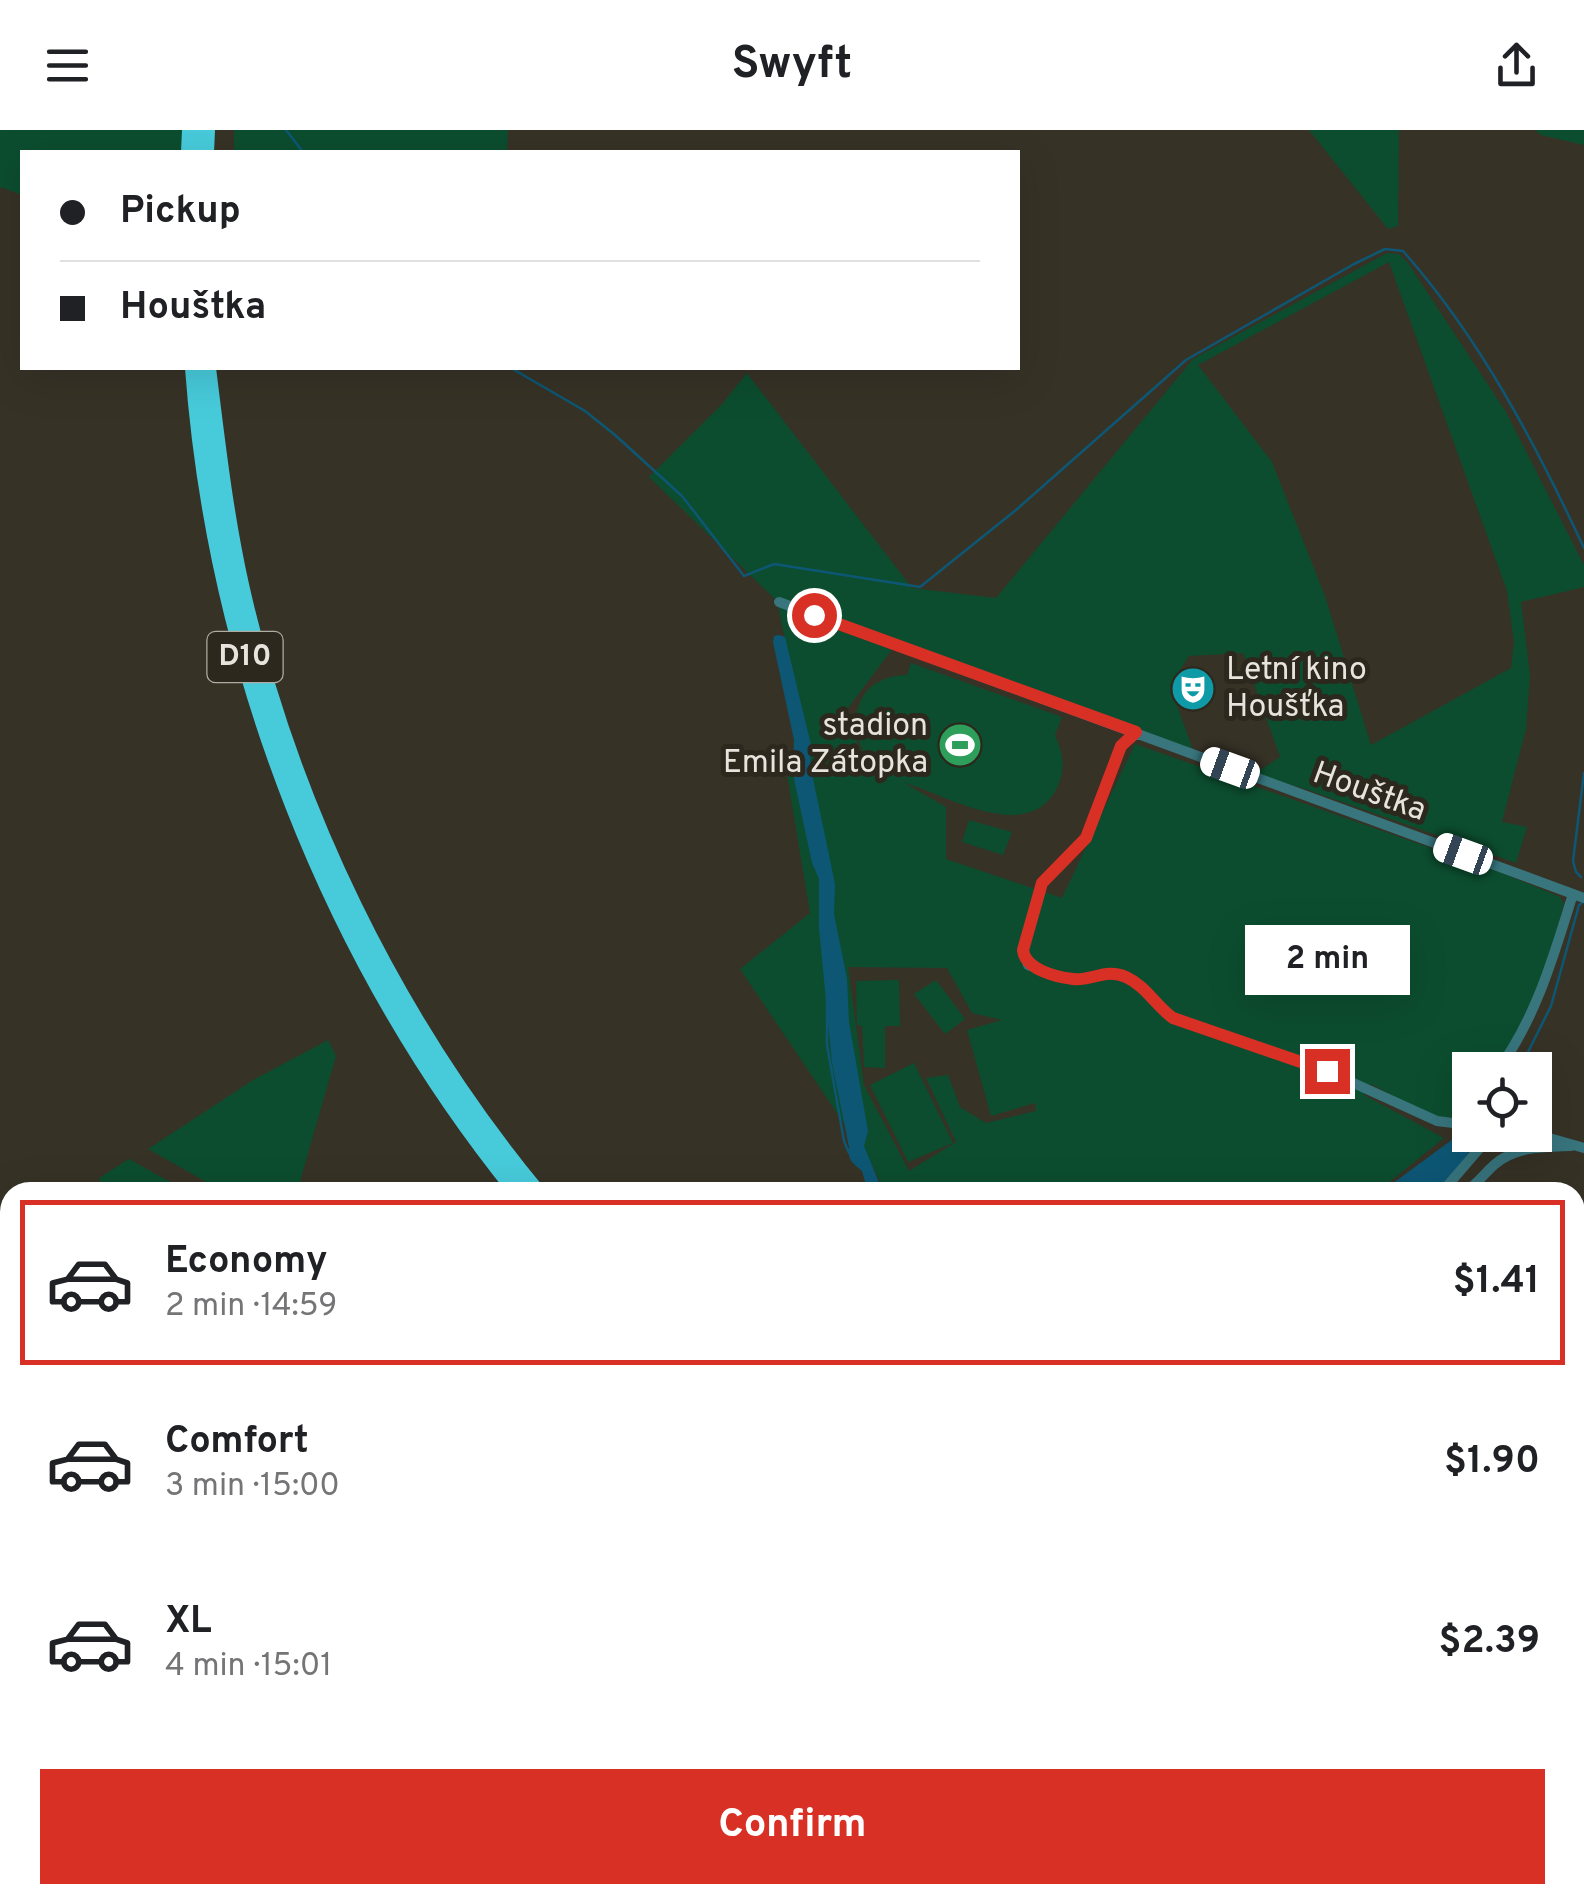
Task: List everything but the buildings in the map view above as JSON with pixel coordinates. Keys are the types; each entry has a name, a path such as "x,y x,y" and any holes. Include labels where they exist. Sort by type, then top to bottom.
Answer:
{"highway":[{"name":"D10","path":"194,370 208,492 245,659 298,815 457,1110 511,1182"},
{"name":"D10","path":"207,370 224,497 260,657 316,821 358,928"},
{"name":"D10","path":"378,968 467,1100 528,1182"}],"street":[{"name":"Houštka","path":"779,602 1580,894"},
{"path":"1136,732 1121,746 1086,838 1042,883 1023,950 1028,965 1069,978 1103,972 1123,976 1173,1018 1327,1071 1437,1121 1452,1123"},
{"path":"1511,1052 1543,989 1580,894"},
{"path":"1552,1140 1584,1148"},
{"path":"1475,1182 1511,1153 1571,1146"},
{"path":"1451,1182 1476,1152"}],"green space":[{"path":"0,130 183,130 182,150 20,150 20,194 0,187"},
{"path":"234,130 508,130 507,150 234,150"},
{"path":"1309,130 1399,130 1398,226 1388,229"},
{"path":"1535,130 1584,130 1584,145 1541,135"},
{"path":"1387,253 1399,254 1408,263 1506,412 1584,565 1584,587 1521,602 1530,675 1526,729 1502,822 1527,827 1516,863 1254,774 1280,757 1243,653 1189,656 1170,686 1193,750 893,648 845,712 865,762 872,766 858,736 858,707 874,684 907,675 911,663 1062,717 1055,735 1062,761 1060,781 1044,805 1026,813 985,811 904,783 946,807 946,859 1062,898 1135,744 1560,897 1564,904 1544,970 1505,1052 1452,1052 1452,1117 1432,1117 1371,1084 1364,1095 1444,1138 1389,1182 880,1182 740,969 810,913 786,768 810,757 777,601 649,477 723,403 747,373 912,588 996,598 1193,359","holes":["1389,262 1507,591 1514,642 1511,668 1371,745 1325,596 1272,462 1198,365","848,967 947,968 972,1013 1002,1020 967,1030 991,1116 1035,1103 1036,1111 986,1123 960,1107 948,1075 926,1078 956,1142 909,1171 864,1085"]},
{"path":"969,820 1012,832 1003,855 962,842"},
{"path":"899,980 900,1026 885,1026 885,1068 864,1067 862,1026 857,1025 856,981"},
{"path":"936,980 965,1019 945,1034 914,994"},
{"path":"328,1040 336,1056 300,1182 206,1182 148,1149 253,1080"},
{"path":"914,1063 953,1143 908,1162 870,1085"},
{"path":"129,1159 170,1182 100,1182 99,1178"}],"water":[{"path":"774,636 785,637 811,745 810,764 835,884 834,914 868,1131 864,1146 879,1182 865,1182 862,1171 849,1156 832,1063 819,928 819,879 793,774 794,740"},
{"path":"1452,1140 1452,1152 1469,1152 1448,1182 1395,1182"}],"waterway":[{"path":"286,130 301,150"},
{"path":"514,370 585,411 615,435 682,496 744,576 774,564 920,587 1016,510 1186,360 1354,264 1385,249 1403,251 1457,319 1504,393 1584,548"},
{"path":"1581,877 1573,861 1584,773"},
{"path":"1528,1052 1551,1006 1582,903"},
{"path":"827,993 827,1045 849,1153"}],"place":[{"name":"Letní kino Houšťka","path":"1193,689"},
{"name":"stadion Emila Zátopka","path":"960,745"}],"route":[{"path":"814,615 1136,732 1121,746 1086,838 1042,883 1024,958 1028,965 1069,978 1103,972 1129,978 1173,1018 1327,1071"}]}
